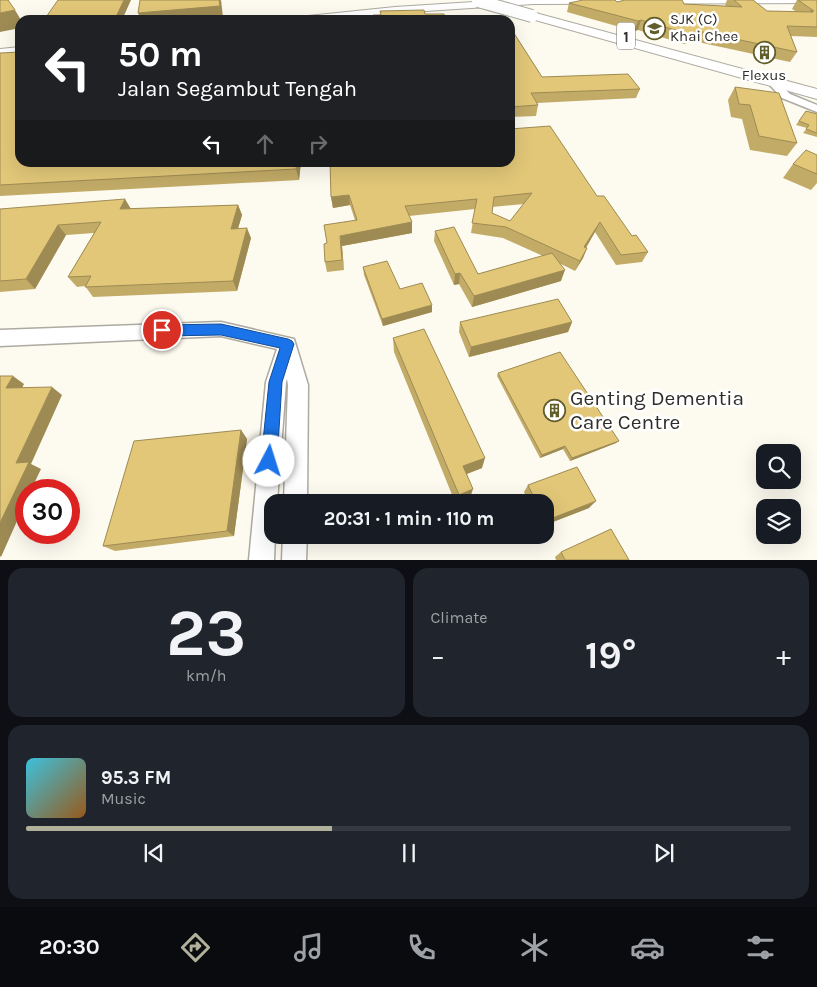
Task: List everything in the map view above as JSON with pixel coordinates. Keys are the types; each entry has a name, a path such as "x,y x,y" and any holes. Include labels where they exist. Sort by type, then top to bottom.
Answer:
{"highway":[{"name":"1","path":"493,0 537,15 817,94"},
{"name":"1","path":"476,1 817,87"}],"main road":[{"path":"351,15 533,1 791,1 817,3"},
{"path":"387,15 461,8 559,3 817,3"},
{"path":"0,52 15,50"},
{"path":"0,56 15,54"}],"street":[{"path":"772,82 786,96 817,109"},
{"path":"0,338 221,329 288,344"},
{"path":"288,344 298,385 295,494"},
{"path":"260,560 276,382 288,344"},
{"path":"294,544 294,560"}],"building":[{"path":"0,0 8,0 15,10 0,13"},
{"path":"58,0 124,0 117,15 48,15"},
{"path":"140,0 219,0 220,6 138,13"},
{"path":"583,0 615,0 617,2 625,0 682,0 684,4 742,7 734,0 753,0 767,11 813,12 798,0 817,0 817,27 787,26 797,52 698,31 689,34 641,20 638,21 569,3"},
{"path":"424,10 425,14 444,15 381,15 380,11"},
{"path":"515,35 542,77 628,74 640,89 531,93 538,105 515,107"},
{"path":"15,52 15,167 296,167 296,169 0,185 0,53"},
{"path":"735,87 779,93 797,143 759,136 750,105 739,104"},
{"path":"806,111 817,114 817,133 806,129 809,125 799,121"},
{"path":"550,126 597,196 604,196 632,236 636,235 648,252 621,255 600,222 584,247 587,248 580,261 506,227 472,223 477,199 405,206 412,222 340,236 342,260 325,262 324,244 327,243 324,225 357,220 349,195 331,197 330,167 515,167 515,129","holes":["532,193 510,221 492,213 494,197"]},
{"path":"806,150 817,155 817,174 793,164"},
{"path":"125,199 120,209 238,205 231,229 247,228 233,281 85,287 91,276 68,277 101,222 58,225 26,279 0,281 0,209"},
{"path":"454,227 478,274 552,253 565,270 474,296 460,273 455,274 435,231"},
{"path":"387,261 400,289 422,283 432,305 382,319 363,267"},
{"path":"558,299 572,322 471,347 460,322"},
{"path":"424,329 485,458 463,466 473,489 459,494 393,338"},
{"name":"Genting Dementia Care Centre","path":"560,352 619,441 572,458 565,446 542,455 498,373"},
{"path":"0,376 13,376 6,388 52,387 16,463 29,462 21,479 15,479 15,491 0,523"},
{"path":"241,430 227,531 103,546 134,441"},
{"path":"577,467 596,501 554,517 554,494 532,494 528,485"},
{"path":"611,529 629,560 565,560 561,552"}],"place":[{"name":"SJK (C) Khai Chee","path":"654,28"},
{"name":"Flexus","path":"764,52"},
{"name":"Genting Dementia Care Centre","path":"554,410"}],"route":[{"path":"162,330 221,329 288,344 276,382 269,461"}]}
